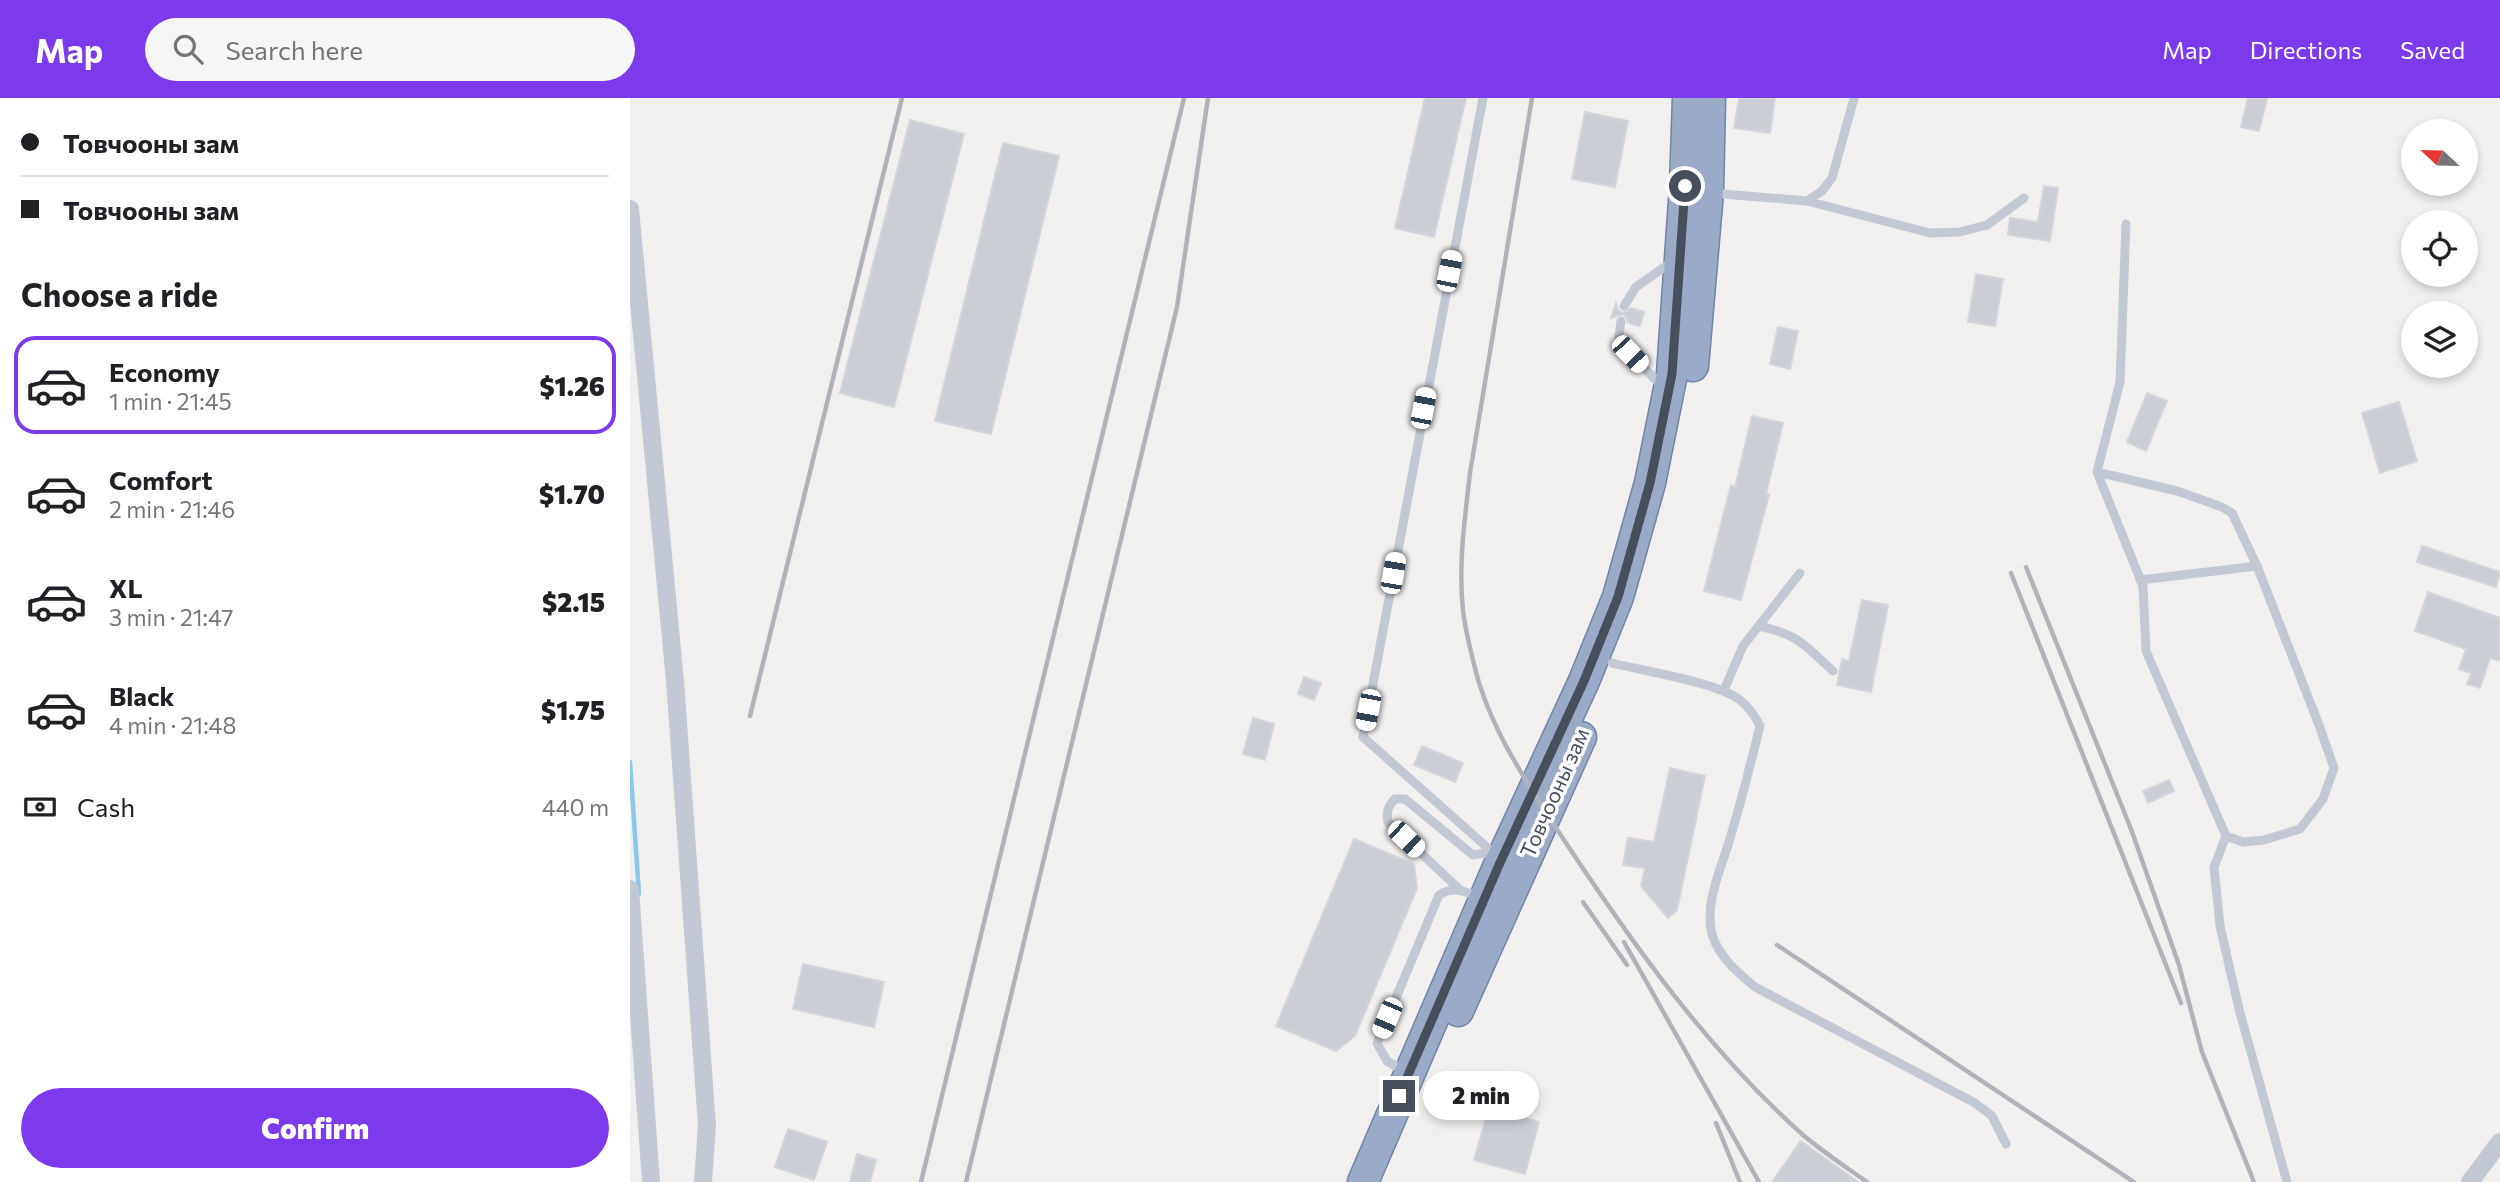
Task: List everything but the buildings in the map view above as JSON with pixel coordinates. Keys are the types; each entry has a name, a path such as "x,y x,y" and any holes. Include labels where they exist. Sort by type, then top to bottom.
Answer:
{"highway":[{"name":"Товчооны зам","path":"1363,1182 1408,1074 1472,894 1497,856 1584,681 1618,597 1650,483 1672,374 1688,98"},
{"name":"Товчооны зам","path":"1384,1182 1636,603 1670,488 1692,377 1708,192 1710,98"}],"street":[{"path":"630,209 675,681 707,1126 704,1182"},
{"path":"630,889 651,1182"},
{"path":"2470,1182 2500,1142"}],"lane":[{"path":"1483,98 1363,737 1497,856"},
{"path":"1807,201 1822,191 1832,178 1854,98"},
{"path":"1708,192 1807,201 1930,233 1960,232 1987,225 2024,198"},
{"path":"2126,224 2120,382 2097,472 2140,580 2146,651 2226,836 2214,867 2220,926 2239,1009 2287,1182"},
{"path":"1624,306 1636,287 1680,256"},
{"path":"1620,321 1619,336 1622,346 1668,393"},
{"path":"2097,472 2177,491 2232,513 2257,566 2319,725 2334,768 2323,799 2300,829 2264,840 2243,842 2226,836"},
{"path":"2140,580 2257,566"},
{"path":"1724,690 1736,658 1800,573"},
{"path":"1759,626 1798,638 1833,671"},
{"path":"1612,663 1724,690 1741,700 1753,712 1760,726 1715,887 1711,918 1712,935 1733,968 1755,987 1975,1103 1992,1116 2006,1143"},
{"path":"1472,894 1388,822 1390,804 1395,799 1405,799 1473,855 1497,856"},
{"path":"1408,1074 1387,1061 1377,1043 1439,895 1448,889 1472,894"}],"waterway":[{"path":"630,762 639,894"}],"railway":[{"path":"750,716 902,98"},
{"path":"921,1182 1184,98"},
{"path":"966,1182 1177,307 1208,98"},
{"path":"1532,98 1470,473 1464,524 1461,576 1463,610 1483,695 1525,780 1590,880 1674,995 1735,1068 1768,1102 1803,1135 1867,1182"},
{"path":"2026,567 2131,829 2179,965 2202,1052 2254,1182"},
{"path":"2011,573 2181,1003"},
{"path":"1583,902 1627,965"},
{"path":"1624,942 1759,1182"},
{"path":"1777,945 2134,1182"},
{"path":"1716,1123 1740,1182"}],"route":[{"path":"1399,1096 1499,865 1584,681 1618,597 1650,483 1672,374 1685,186"}]}
